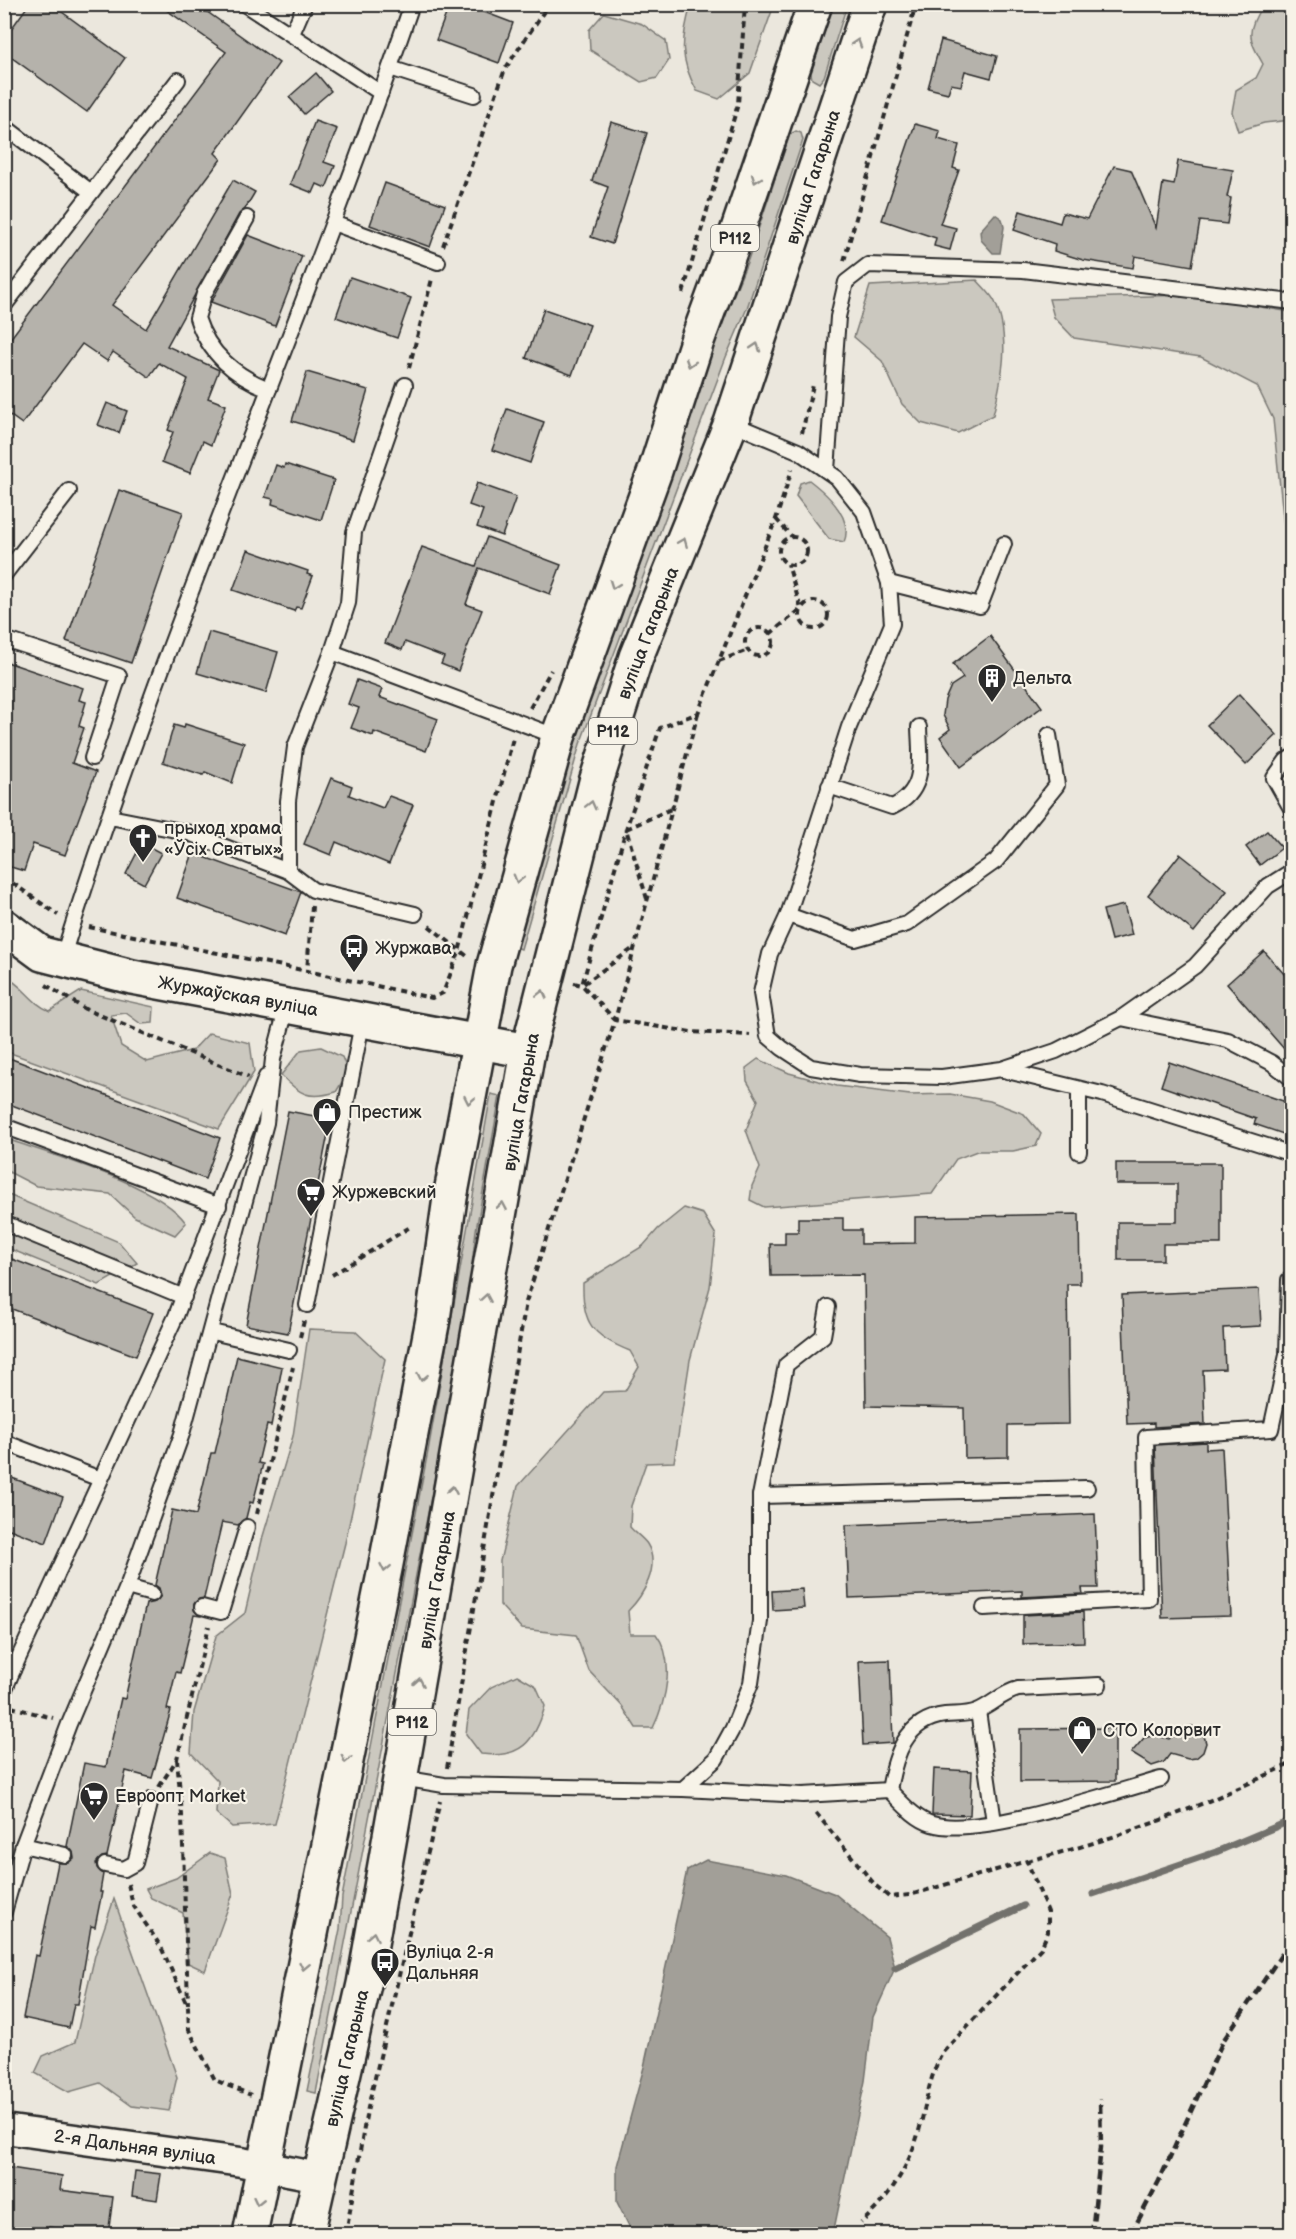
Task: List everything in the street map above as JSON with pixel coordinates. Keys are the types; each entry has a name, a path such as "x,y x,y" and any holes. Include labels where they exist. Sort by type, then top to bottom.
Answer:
{"main road":[{"name":"Р112","path":"250,2235 431,1331 450,1198 498,949 558,737 655,471 697,341 815,4"},
{"name":"вуліца Гагарына","path":"307,2235 364,1984 528,1051 597,782 636,657 731,423 870,4"},
{"path":"795,64 797,80 802,86 816,94 833,92 845,80"},
{"path":"772,132 786,123 802,122 816,133 822,149"},
{"name":"Журжаўская вуліца","path":"4,926 42,954 49,970 132,977 363,1018 528,1051"}],"street":[{"name":"2-я Дальняя вуліца","path":"4,2129 319,2177"}],"lane":[{"path":"244,4 381,93"},
{"path":"292,34 305,4"},
{"path":"49,970 73,924 160,673 333,223 412,4"},
{"path":"390,68 474,95"},
{"path":"4,306 178,80"},
{"path":"4,126 92,192"},
{"path":"247,218 204,294 197,318 208,341 235,374 269,389"},
{"path":"333,223 438,262"},
{"path":"827,470 838,317 846,282 868,265 1023,270 1292,302"},
{"path":"288,872 288,801 295,747 332,652 348,603 354,532 405,385"},
{"path":"731,423 798,450 827,470 864,512 889,583 892,624 849,727 788,915 770,954 761,993 768,1036 811,1067 860,1074 942,1077 1002,1069 1056,1051 1121,1018 1195,966 1268,886 1292,872"},
{"path":"4,576 69,491"},
{"path":"889,583 980,606 1004,544"},
{"path":"4,639 119,676 92,758"},
{"path":"332,652 558,737"},
{"path":"830,786 892,807 906,800 921,773 919,727"},
{"path":"788,915 855,939 907,924 996,861 1057,785 1049,735"},
{"path":"1292,757 1286,761 1274,778 1292,810"},
{"path":"110,817 186,832 288,872 313,890 415,914"},
{"path":"4,1690 9,1668 184,1297 273,1059 288,1005"},
{"path":"307,1305 363,1018"},
{"path":"1121,1018 1228,1040 1272,1063 1292,1079"},
{"path":"4,1912 22,1845 126,1587 182,1434 212,1332 226,1269 266,1123 273,1059"},
{"path":"1002,1069 1079,1089 1292,1154"},
{"path":"1079,1089 1079,1152"},
{"path":"4,1126 219,1206"},
{"path":"4,1222 184,1297"},
{"path":"984,1608 1149,1599 1146,1437 1271,1429 1287,1355 1289,1281 1292,1278"},
{"path":"683,1789 716,1759 733,1728 751,1683 760,1621 760,1496 786,1365 823,1336 828,1306"},
{"path":"212,1332 294,1351"},
{"path":"4,1442 100,1479"},
{"path":"760,1496 1087,1488"},
{"path":"202,1607 221,1612 247,1527"},
{"path":"126,1587 153,1594"},
{"path":"889,1790 901,1748 917,1725 943,1715 978,1711 1005,1693 1018,1689 1099,1685"},
{"path":"978,1711 994,1822"},
{"path":"402,1778 444,1785 683,1789 803,1796 889,1790 914,1815 943,1827 994,1822 1067,1806 1161,1779"},
{"path":"105,1865 124,1869 135,1863 151,1800"},
{"path":"22,1845 65,1856"}],"path":[{"path":"405,385 420,316 505,69 549,4"},
{"path":"682,294 738,104 745,4"},
{"path":"843,264 916,4"},
{"path":"346,2235 366,2116 444,1785 526,1302 615,1020 698,712 777,519 798,450 815,374"},
{"path":"777,519 792,537 805,543 806,557 801,563 788,564"},
{"path":"770,634 801,609 806,603 820,602 828,614 822,626 808,627 800,616 801,609 788,564 779,552 785,540 792,537"},
{"path":"758,628 770,634 773,641 767,653 753,655 748,650 746,636 751,631 758,628"},
{"path":"719,661 748,650"},
{"path":"4,877 46,908 73,924 432,998 443,993 459,952 512,740 553,666"},
{"path":"582,985 626,829 660,728 698,712"},
{"path":"626,829 671,809"},
{"path":"626,829 647,900"},
{"path":"307,971 313,890"},
{"path":"415,914 459,952 473,960"},
{"path":"582,985 635,947"},
{"path":"49,970 85,1009 260,1081"},
{"path":"582,985 615,1020 691,1032 768,1036"},
{"path":"311,1288 410,1227"},
{"path":"247,1527 259,1512 294,1351 307,1305"},
{"path":"221,1612 208,1627 177,1759 182,1815 189,2030 215,2080 252,2096"},
{"path":"4,1705 55,1718"},
{"path":"151,1800 177,1759"},
{"path":"803,1796 874,1885 889,1897 910,1895 1027,1861 1089,1846 1185,1813 1292,1763"},
{"path":"861,2223 880,2206 912,2154 933,2070 943,2052 1041,1948 1048,1932 1048,1912 1027,1861"},
{"path":"124,1869 134,1905 161,1947 188,2007"}],"shaded area":[{"path":"691,5 774,5 750,73 719,99 697,91 687,69 684,39"},
{"path":"833,5 847,5 824,77 819,83 812,79 811,73"},
{"path":"1262,5 1291,5 1291,120 1264,123 1238,131 1232,112 1236,90 1256,78 1263,64 1254,47 1251,34"},
{"path":"604,13 642,24 666,41 669,60 657,78 641,82 590,50 589,30"},
{"path":"796,131 801,133 803,140 747,308 726,357 580,744 521,949 513,946 570,739 708,357 748,260 790,134"},
{"path":"995,214 1002,219 1004,227 1000,253 993,253 981,240 980,231"},
{"path":"977,280 994,299 1000,316 1004,344 1002,373 993,415 958,433 921,423 902,404 882,361 854,337 870,286"},
{"path":"1185,295 1291,312 1291,541 1285,536 1273,419 1257,386 1201,357 1074,338 1054,317 1049,299"},
{"path":"809,480 830,499 842,515 846,533 844,542 829,539 796,496 800,483"},
{"path":"4,976 50,1011 81,991 154,1007 153,1023 141,1024 126,1013 111,1015 121,1046 147,1062 193,1050 209,1033 250,1043 254,1072 219,1129 5,1051"},
{"path":"321,1047 342,1057 348,1072 336,1092 319,1096 306,1094 281,1075 301,1050"},
{"path":"758,1059 789,1073 837,1086 910,1095 950,1094 990,1101 1024,1114 1041,1134 1036,1146 1013,1151 977,1151 956,1159 932,1194 764,1207 750,1200 752,1186 760,1168 746,1130 758,1100 747,1081 746,1068"},
{"path":"491,1094 500,1096 476,1230 466,1316 316,2093 307,2091 340,1929 342,1897 428,1451"},
{"path":"4,1138 129,1183 172,1209 186,1223 175,1235 135,1217 110,1194 36,1186 5,1170"},
{"path":"4,1193 119,1242 137,1263 99,1285 5,1247"},
{"path":"684,1208 703,1214 716,1235 710,1287 690,1360 674,1462 646,1463 631,1506 630,1527 647,1544 652,1562 644,1589 628,1611 630,1634 656,1634 666,1656 667,1668 662,1706 653,1728 636,1728 622,1706 589,1671 576,1635 522,1629 500,1605 500,1561 518,1486 603,1392 625,1391 639,1367 630,1351 606,1340 592,1326 587,1318 583,1283 643,1246 658,1229"},
{"path":"309,1329 355,1331 385,1359 345,1543 275,1824 232,1827 216,1813 218,1781 191,1753 194,1712 216,1636 245,1613 263,1536 293,1436"},
{"path":"517,1675 536,1686 545,1706 541,1719 531,1738 516,1751 495,1755 481,1754 466,1734 469,1710 491,1687"},
{"path":"210,1853 225,1858 233,1894 205,1971 188,1963 183,1913 151,1898 146,1889 176,1878"},
{"path":"706,1860 786,1875 835,1894 887,1937 895,1968 873,2017 865,2081 833,2234 633,2234 617,2202 617,2166 644,2067 687,1870"},
{"path":"114,1899 177,2077 169,2111 132,2106 100,2083 69,2092 35,2073 43,2056 75,2042 95,1955"}],"building":[{"path":"29,4 51,4 125,58 87,112 4,52 4,39"},
{"path":"158,4 196,4 279,63 215,153 221,159 112,305 146,329 233,180 255,192 245,209 239,214 167,346 219,370 208,398 226,405 211,445 203,441 190,473 162,462 173,432 168,430 188,379 159,363 149,377 113,352 107,361 82,344 22,424 4,411 4,347 226,52"},
{"path":"450,4 463,4 513,23 499,63 436,40"},
{"path":"941,40 997,56 991,78 965,71 961,86 951,84 948,93 928,88"},
{"path":"316,73 331,91 304,114 289,97"},
{"path":"315,121 337,129 324,162 335,166 326,188 317,184 313,193 290,184"},
{"path":"611,122 647,133 612,244 591,237 608,187 592,181"},
{"path":"915,124 940,131 938,139 959,145 953,168 959,170 940,224 956,228 950,250 934,246 936,238 882,220"},
{"path":"1178,161 1233,170 1227,197 1231,198 1227,224 1200,221 1192,266 1135,256 1133,268 1083,260 1054,251 1055,244 1014,230 1020,211 1060,223 1063,213 1087,219 1114,166 1131,170 1156,228 1163,183 1174,185"},
{"path":"385,183 445,205 430,247 370,225"},
{"path":"248,235 302,256 275,326 211,302"},
{"path":"350,277 411,298 397,338 336,317"},
{"path":"544,309 590,325 572,375 526,358"},
{"path":"307,372 368,390 353,440 292,421"},
{"path":"107,403 127,411 119,433 98,425"},
{"path":"507,409 544,422 530,463 492,450"},
{"path":"285,464 334,480 321,520 272,504 273,499 265,497 276,465 284,468"},
{"path":"477,483 516,497 502,536 477,527 483,510 469,505"},
{"path":"119,490 183,512 131,663 66,641"},
{"path":"487,537 561,565 550,594 479,568 466,604 482,610 458,671 441,664 444,657 405,642 402,650 385,643 422,547 476,566"},
{"path":"248,550 308,571 307,574 313,576 301,608 296,607 294,611 233,590"},
{"path":"209,632 278,652 266,693 197,673"},
{"name":"Дельта","path":"990,636 1042,707 961,767 940,737 950,729 943,715 945,700 951,686 963,678 953,664"},
{"path":"4,661 83,688 79,700 86,702 79,726 84,728 72,763 96,772 65,855 33,844 24,871 4,865"},
{"path":"357,680 382,689 379,697 438,719 426,751 374,732 373,736 351,728 359,708 348,704"},
{"path":"1239,694 1277,735 1246,765 1207,725"},
{"path":"185,724 244,743 232,783 205,772 203,775 163,762 174,725 184,728"},
{"path":"331,778 352,786 349,795 383,808 389,796 413,805 389,864 336,842 331,855 304,844"},
{"path":"1267,831 1282,848 1260,865 1246,847"},
{"name":"прыход храма «Ўсіх Святых»","path":"142,843 161,853 144,884 126,874"},
{"path":"193,853 301,892 285,936 177,898"},
{"path":"1180,854 1227,891 1194,932 1148,895"},
{"path":"1124,905 1132,935 1111,940 1103,910"},
{"path":"1264,951 1292,983 1292,1058 1227,984"},
{"path":"4,1056 220,1138 205,1179 4,1102"},
{"path":"1169,1062 1292,1104 1292,1137 1254,1124 1256,1119 1161,1086"},
{"path":"288,1111 331,1119 288,1333 246,1325"},
{"path":"1116,1163 1221,1163 1221,1244 1163,1244 1163,1260 1118,1260 1118,1222 1177,1222 1177,1184 1116,1184"},
{"path":"1079,1214 1080,1284 1067,1284 1069,1424 1008,1425 1008,1457 965,1458 964,1408 866,1406 864,1275 771,1276 770,1244 785,1244 785,1232 798,1232 798,1218 843,1218 843,1230 861,1230 861,1244 915,1243 915,1217"},
{"path":"4,1256 153,1313 136,1356 4,1306"},
{"path":"1259,1289 1261,1326 1223,1328 1225,1369 1203,1370 1205,1424 1154,1427 1154,1423 1127,1424 1122,1295"},
{"path":"237,1356 282,1367 271,1426 267,1425 258,1463 263,1464 253,1503 250,1502 246,1518 238,1525 222,1522 204,1598 194,1604 194,1610 200,1616 194,1615 180,1673 176,1672 167,1709 171,1710 152,1778 126,1771 107,1856 102,1857 96,1863 97,1868 103,1874 100,1892 102,1892 95,1927 91,1926 78,2004 74,2004 69,2028 23,2018 35,1955 39,1956 58,1863 68,1863 74,1858 73,1852 67,1846 84,1763 106,1767 121,1698 125,1699 146,1604 155,1602 161,1596 159,1588 155,1585 172,1510 196,1515 211,1453 215,1453"},
{"path":"1206,1442 1206,1449 1222,1448 1231,1616 1162,1618 1155,1445"},
{"path":"4,1475 63,1497 46,1543 4,1527"},
{"path":"1095,1514 1098,1588 1082,1588 1083,1594 1022,1597 1022,1591 849,1598 846,1525"},
{"path":"802,1589 804,1608 773,1610 772,1591"},
{"path":"1083,1612 1084,1642 1023,1644 1023,1615"},
{"path":"890,1660 893,1743 863,1745 859,1661"},
{"path":"1192,1726 1203,1732 1206,1743 1203,1752 1196,1758 1188,1759 1170,1754 1164,1762 1152,1766 1131,1753 1144,1738 1155,1735 1169,1739 1182,1728"},
{"path":"1115,1728 1115,1781 1020,1782 1020,1729"},
{"path":"934,1769 972,1771 970,1815 932,1814"},
{"path":"4,2167 62,2176 60,2190 113,2197 108,2235 49,2227 48,2235 4,2235"},
{"path":"135,2171 161,2174 157,2200 132,2196"}],"waterway":[{"path":"1093,1894 1216,1852 1292,1820"},
{"path":"895,1968 1023,1906"}],"railway":[{"path":"1131,2234 1159,2181 1223,2041 1292,1939"},
{"path":"1092,2234 1101,2147 1100,2099"}],"place":[{"name":"Дельта","path":"992,704"},
{"name":"прыход храма «Ўсіх Святых»","path":"143,864"},
{"name":"Журжава","path":"354,974"},
{"name":"Престиж","path":"327,1138"},
{"name":"Журжевский","path":"311,1218"},
{"name":"СТО Колорвит","path":"1082,1756"},
{"name":"Евроопт Market","path":"94,1822"},
{"name":"Вуліца 2-я Дальняя","path":"385,1988"}]}
